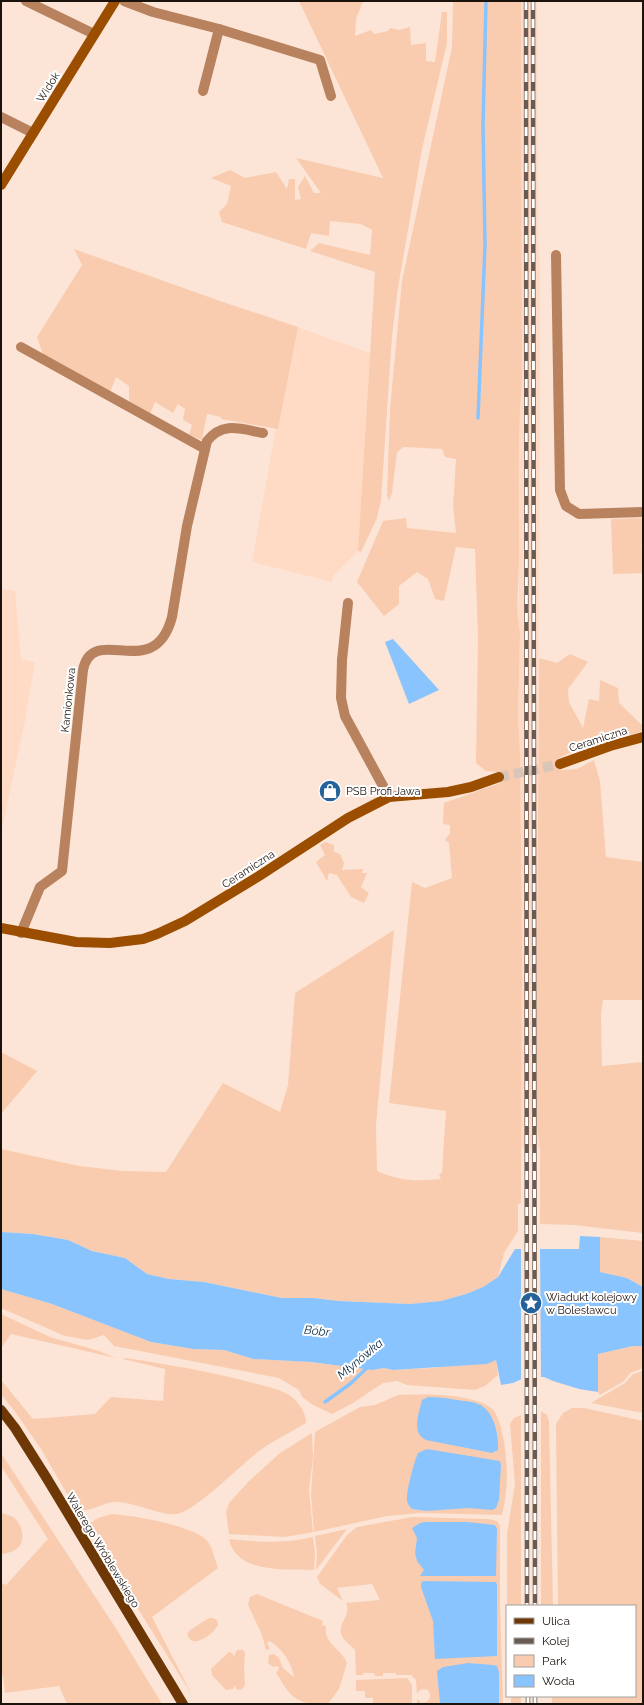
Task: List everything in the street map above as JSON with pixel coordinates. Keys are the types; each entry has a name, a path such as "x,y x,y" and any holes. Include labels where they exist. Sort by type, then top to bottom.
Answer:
{"main road":[{"name":"Walerego Wróblewskiego","path":"1,1410 15,1428 183,1704"}],"street":[{"path":"26,1 94,34"},
{"name":"Widok","path":"1,185 115,1"},
{"path":"124,1 153,12 219,29 320,60 331,96"},
{"path":"203,91 219,29"},
{"path":"1,117 33,133"},
{"path":"556,254 560,490 566,506 579,514 643,512"},
{"path":"21,347 205,449"},
{"name":"Kamionkowa","path":"21,933 40,887 62,871 87,657 94,651 146,650 157,644 165,635 172,617 187,526 207,440 214,432 227,427 263,433"},
{"path":"348,603 342,660 341,698 345,716 389,797"},
{"name":"Ceramiczna","path":"560,764 610,746 643,737"},
{"name":"Ceramiczna","path":"1,928 21,933 91,943 129,941 157,934 185,921 220,901 348,818 389,797 448,792 471,787 499,777"}],"shaded area":[{"path":"521,1 537,1 540,384 536,1121 540,1148 521,1148 522,946 520,755 518,715 520,633 518,624 518,502 519,415 522,380"},
{"path":"294,326 370,353 358,551 333,576 332,582 252,562"},
{"path":"1,588 15,591 21,659 35,662 25,721 1,833"}],"green space":[{"path":"299,1 363,1 356,19 355,36 371,30 374,34 388,31 390,28 399,30 410,27 411,45 426,43 426,61 435,62 442,12 447,12 447,43 422,149 398,288 392,336 381,501 377,518 361,552 358,551 375,272 310,251 319,243 370,255 372,230 361,224 330,221 329,236 311,233 306,249 222,222 219,212 227,204 231,186 211,178 230,170 245,178 276,172 287,189 289,179 295,179 295,200 301,199 298,187 305,176 314,193 321,193 296,158 383,178"},
{"path":"453,1 521,1 522,380 519,446 519,557 517,605 520,633 518,715 520,755 522,946 521,1203 518,1204 518,1231 504,1253 498,1277 483,1287 466,1294 441,1301 410,1304 339,1301 313,1298 282,1298 204,1282 169,1279 147,1274 125,1258 92,1251 68,1240 33,1234 1,1232 1,1149 79,1166 123,1171 166,1172 223,1083 280,1112 288,1085 295,993 394,930 376,1125 377,1171 409,1180 441,1179 439,1175 442,1172 446,1111 389,1103 412,882 425,888 452,878 449,843 445,840 450,833 450,825 443,824 444,803 500,783 498,772 486,771 476,763 478,638 475,549 456,547 444,601 435,599 428,579 417,572 399,586 399,604 384,616 357,582 383,521 406,518 407,528 456,533 453,506 456,459 445,457 442,449 404,447 397,452 392,493 389,501 387,496 390,409 402,281 452,47"},
{"path":"74,249 298,327 278,429 221,419 221,417 207,414 202,440 189,435 192,425 183,420 185,409 178,404 173,413 155,402 150,414 129,401 129,386 116,377 110,392 44,357 37,337 82,265"},
{"path":"643,518 643,544 641,546 643,550 643,573 613,574 611,519"},
{"path":"570,654 588,662 568,689 569,702 583,728 589,699 599,701 600,680 618,688 619,703 643,726 643,731 571,752 558,759 561,770 577,769 594,760 600,781 606,857 643,862 643,1000 603,1000 601,1015 602,1066 643,1062 643,1233 574,1225 540,1224 540,1148 536,1121 539,658 557,663"},
{"path":"325,842 334,845 334,852 340,854 344,863 342,870 363,869 362,873 367,873 361,887 369,893 364,903 351,897 337,875 329,873 327,881 316,862 325,855 320,845"},
{"path":"1,1052 37,1071 1,1114"},
{"path":"600,1237 643,1241 643,1287 627,1278 600,1272"},
{"path":"1,1289 52,1304 151,1342 193,1349 224,1350 253,1359 311,1362 372,1370 384,1368 393,1370 432,1368 496,1360 498,1375 485,1386 475,1390 407,1385 397,1381 383,1383 353,1403 332,1414 313,1405 302,1397 299,1390 279,1378 114,1346 104,1335 88,1340 65,1336 1,1308"},
{"path":"1,1314 50,1337 99,1351 116,1358 11,1334 1,1348"},
{"path":"633,1346 643,1346 643,1368 630,1373 624,1381 600,1395 598,1392 598,1354"},
{"path":"125,1358 208,1372 280,1391 292,1397 302,1408 306,1423 270,1443 259,1451 206,1497 185,1511 177,1514 162,1513 122,1502 109,1503 88,1510 78,1509 74,1506 41,1449 1,1394 1,1380 33,1419 95,1414 111,1397 163,1401 165,1369 123,1359"},
{"path":"643,1371 643,1413 591,1403 625,1383 633,1374"},
{"path":"420,1394 459,1397 482,1403 491,1408 499,1420 504,1439 507,1485 502,1515 420,1513 387,1516 314,1532 311,1494 315,1432 360,1407 375,1405 398,1395"},
{"path":"572,1408 584,1408 643,1421 643,1704 552,1704 552,1697 636,1697 636,1605 558,1605 556,1424 563,1413"},
{"path":"541,1411 547,1415 549,1421 553,1605 541,1605"},
{"path":"521,1415 521,1605 507,1605 507,1534 515,1484 510,1424 514,1418"},
{"path":"312,1433 313,1458 309,1489 313,1532 285,1537 229,1534 226,1512 229,1503 249,1481 280,1453"},
{"path":"1,1453 117,1630 162,1704 67,1704 59,1686 5,1693 3,1676 1,1675 1,1583 6,1585 48,1539 1,1466"},
{"path":"1,1513 12,1516 16,1520 22,1534 19,1547 3,1554 1,1553"},
{"path":"112,1514 148,1519 178,1526 201,1536 208,1542 211,1548 218,1568 152,1617 192,1695 103,1553 90,1528 89,1524 98,1518"},
{"path":"412,1517 488,1519 497,1521 500,1526 500,1604 503,1704 417,1704 417,1699 422,1703 425,1702 430,1698 430,1694 428,1690 423,1689 417,1694 416,1680 411,1675 383,1673 383,1676 375,1676 374,1673 363,1673 363,1675 356,1675 355,1650 345,1640 341,1632 347,1612 346,1603 380,1600 372,1584 337,1588 343,1601 320,1584 317,1577 347,1535 357,1527"},
{"path":"347,1529 316,1570 317,1554 315,1536"},
{"path":"313,1537 315,1554 314,1570 277,1569 252,1564 241,1558 234,1550 229,1539 271,1542 292,1541"},
{"path":"257,1594 323,1621 322,1625 326,1626 327,1637 345,1658 347,1663 339,1689 328,1704 309,1703 296,1698 286,1689 276,1672 279,1669 278,1666 273,1667 268,1663 269,1655 274,1654 279,1658 283,1668 294,1677 291,1666 278,1647 269,1641 267,1643 270,1649 266,1650 262,1635 248,1605 250,1597"},
{"path":"209,1618 217,1620 218,1625 212,1633 198,1641 193,1641 190,1639 187,1634 190,1630"},
{"path":"237,1650 243,1650 245,1653 245,1685 241,1690 236,1689 235,1685 233,1689 226,1690 212,1675 211,1669 229,1652 234,1656"},
{"path":"407,1678 412,1685 412,1704 373,1704 373,1698 365,1698 365,1691 356,1691 356,1680"},
{"path":"511,1697 521,1697 521,1704 511,1704"}],"water":[{"path":"393,639 439,690 409,704 385,642"},
{"name":"Bóbr","path":"1,1232 33,1234 68,1240 92,1251 125,1258 147,1274 169,1279 204,1282 282,1298 313,1298 339,1301 410,1304 441,1301 466,1294 483,1287 498,1277 515,1249 579,1249 580,1236 600,1237 600,1272 627,1278 643,1287 643,1346 633,1346 598,1354 598,1392 579,1389 544,1377 526,1377 513,1383 501,1385 496,1360 487,1364 393,1370 384,1368 372,1370 311,1362 253,1359 224,1350 193,1349 151,1342 52,1304 1,1289"},
{"path":"428,1397 476,1403 483,1407 492,1417 498,1437 498,1450 492,1453 426,1440 421,1437 417,1428 417,1422 422,1400"},
{"path":"427,1449 500,1461 499,1500 496,1508 492,1510 468,1508 426,1511 412,1509 408,1505 407,1501 414,1463 418,1453"},
{"path":"425,1522 467,1522 495,1525 497,1529 496,1576 420,1576 424,1570 417,1561 415,1553 417,1538 412,1528"},
{"path":"423,1581 496,1582 497,1656 435,1659 433,1621 421,1587 421,1583"},
{"path":"468,1663 497,1666 499,1672 499,1704 440,1704 437,1671 443,1667"}],"pier":[{"path":"521,1247 540,1247 541,1379 526,1379 518,1383 521,1381"}],"waterway":[{"path":"478,418 485,245 483,125 486,1"},
{"name":"Młynówka","path":"325,1402 350,1384 369,1366"}],"tunnel":[{"path":"499,777 560,764"}],"railway":[{"path":"526,1 527,1605"},
{"path":"533,1 535,1605"},
{"path":"528,1697 528,1704"},
{"path":"535,1697 535,1704"}],"place":[{"name":"PSB Profi Jawa","path":"330,791"},
{"name":"Wiadukt kolejowy w Bolesławcu","path":"531,1303"}]}
